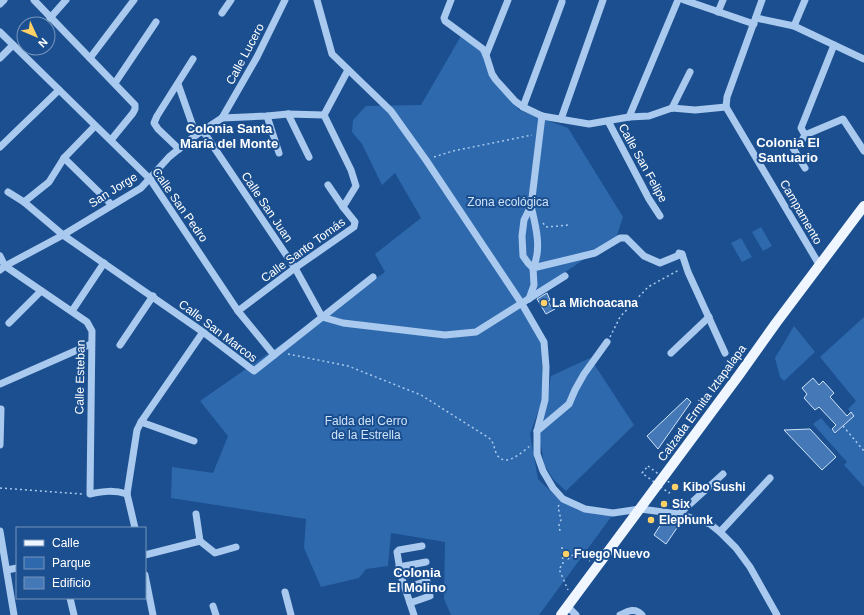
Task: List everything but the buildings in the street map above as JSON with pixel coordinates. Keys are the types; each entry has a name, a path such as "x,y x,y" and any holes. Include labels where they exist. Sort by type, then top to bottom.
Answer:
{"main road":[{"name":"Calzada Ermita Iztapalapa","path":"567,607 864,206"}],"street":[{"path":"0,4 4,0"},
{"path":"34,0 48,16"},
{"path":"52,16 66,0"},
{"path":"90,58 134,0"},
{"path":"222,13 231,0"},
{"name":"Calle Lucero","path":"222,118 257,57 285,0"},
{"path":"451,0 444,21 483,50 492,74 515,101 523,107 542,116 589,124 629,117 649,116 672,108 695,110 726,107 727,97 762,0"},
{"path":"486,55 508,0"},
{"path":"561,119 603,0"},
{"path":"629,117 678,0"},
{"path":"684,0 718,12 755,21 794,26 864,59"},
{"path":"718,12 723,0"},
{"path":"794,26 805,0"},
{"path":"316,1 332,54 391,111 426,160 522,304 544,342 546,367 545,400 537,431 536,454 543,471 553,488 563,499 585,509 613,513 640,509 679,514 710,524 736,548 750,567 777,615"},
{"path":"523,107 562,2"},
{"path":"115,84 156,22"},
{"path":"56,24 135,104 135,109 111,140"},
{"name":"Calle San Pedro","path":"0,32 150,179 238,311 276,354"},
{"path":"0,58 13,45"},
{"path":"805,135 801,128 834,45"},
{"path":"179,149 158,129 154,123 193,59"},
{"path":"222,118 288,114 324,115 348,70"},
{"path":"672,108 690,72"},
{"path":"178,84 196,135"},
{"path":"0,147 59,90"},
{"name":"Campamento","path":"726,107 820,266"},
{"path":"288,114 309,157"},
{"name":"Calle Santo Tomás","path":"238,311 295,268 354,228 354,222 343,207 356,186 351,170 324,115"},
{"path":"267,116 279,153"},
{"path":"529,299 534,285 533,268 538,258 538,242 531,206 542,116"},
{"name":"San Jorge","path":"3,268 63,235 112,204 141,188 169,157 196,135 222,118"},
{"path":"805,168 793,148 801,142 805,135 844,119 864,151"},
{"name":"Calle San Felipe","path":"608,121 649,199 660,216"},
{"path":"24,202 49,182 64,158 95,126"},
{"name":"Calle San Juan","path":"203,131 295,268 322,317"},
{"path":"64,158 112,204"},
{"path":"328,186 343,207"},
{"name":"Calle San Marcos","path":"8,192 24,202 63,235 153,296 203,332 254,372 373,278"},
{"path":"531,206 524,220 522,236 523,256 533,268"},
{"path":"533,268 595,253 620,238 626,238 644,256 660,263 680,253 725,353"},
{"path":"0,256 3,268"},
{"path":"72,311 104,263"},
{"name":"Calle Esteban","path":"3,268 72,311 87,322 92,331 90,494"},
{"path":"322,317 343,323 445,335 476,332 565,276"},
{"path":"9,323 41,291"},
{"path":"120,345 153,296"},
{"path":"671,354 709,317"},
{"path":"135,527 128,494 137,430 203,332"},
{"path":"537,431 569,404 584,374 607,342"},
{"path":"0,384 91,344"},
{"path":"0,445 1,409"},
{"path":"141,422 194,441"},
{"path":"679,514 723,474"},
{"path":"720,532 770,478"},
{"path":"90,494 105,490 128,494"},
{"path":"196,514 200,541 215,553 236,547"},
{"path":"0,531 14,615"},
{"path":"146,555 200,541"},
{"path":"414,615 401,576 397,552 399,550 422,546"},
{"path":"399,567 426,562"},
{"path":"6,570 16,568"},
{"path":"146,580 153,615"},
{"path":"406,588 427,581"},
{"path":"285,592 291,615"},
{"path":"410,603 430,596"},
{"path":"70,599 74,615"},
{"path":"213,606 216,615"},
{"path":"567,607 576,615"},
{"path":"620,615 631,610 637,611 642,615"}],"path":[{"path":"426,160 453,151 539,134"},
{"path":"542,222 546,227 569,225"},
{"path":"607,342 620,317 648,288 686,266"},
{"path":"725,353 739,375"},
{"path":"276,354 348,366 421,395 489,438 498,456 502,459 507,460 513,458 537,440"},
{"path":"843,426 864,450"},
{"path":"642,473 648,466"},
{"path":"669,493 674,486"},
{"path":"0,488 66,494 90,494"},
{"path":"560,531 559,525 561,520 558,507 563,499"},
{"path":"562,547 563,564 559,569 567,607"},
{"path":"563,557 568,559 574,554 599,564"}],"green space":[{"name":"Falda del Cerro de la Estrella","path":"461,36 480,50 519,110 568,128 623,217 616,238 519,303 541,338 543,398 530,434 538,479 562,502 614,513 539,615 451,615 444,599 445,542 391,533 388,566 366,569 359,578 321,587 304,548 306,519 171,498 172,467 213,473 228,436 200,401 385,272 375,254 421,218 395,173 382,185 362,144 352,132 353,120 366,106 421,105"},
{"path":"761,227 772,246 763,251 752,232"},
{"path":"741,238 752,257 742,262 731,243"},
{"path":"864,317 864,487 844,465 847,462 813,424 821,418 835,434 844,426 841,423 851,413 848,409 856,401 820,357"},
{"path":"794,326 815,352 784,381 780,377 775,358"},
{"path":"590,358 634,425 566,491 553,479 544,464 540,439 551,376"}],"place":[{"name":"La Michoacana","path":"544,303"},
{"name":"Kibo Sushi","path":"675,487"},
{"name":"Six","path":"664,504"},
{"name":"Elephunk","path":"651,520"},
{"name":"Fuego Nuevo","path":"566,554"}],"district":[{"name":"Colonia Santa María del Monte","path":"229,136"},
{"name":"Colonia El Santuario","path":"788,150"},
{"name":"Colonia El Molino","path":"417,580"}],"park label":[{"name":"Zona ecológica","path":"508,202"}]}
